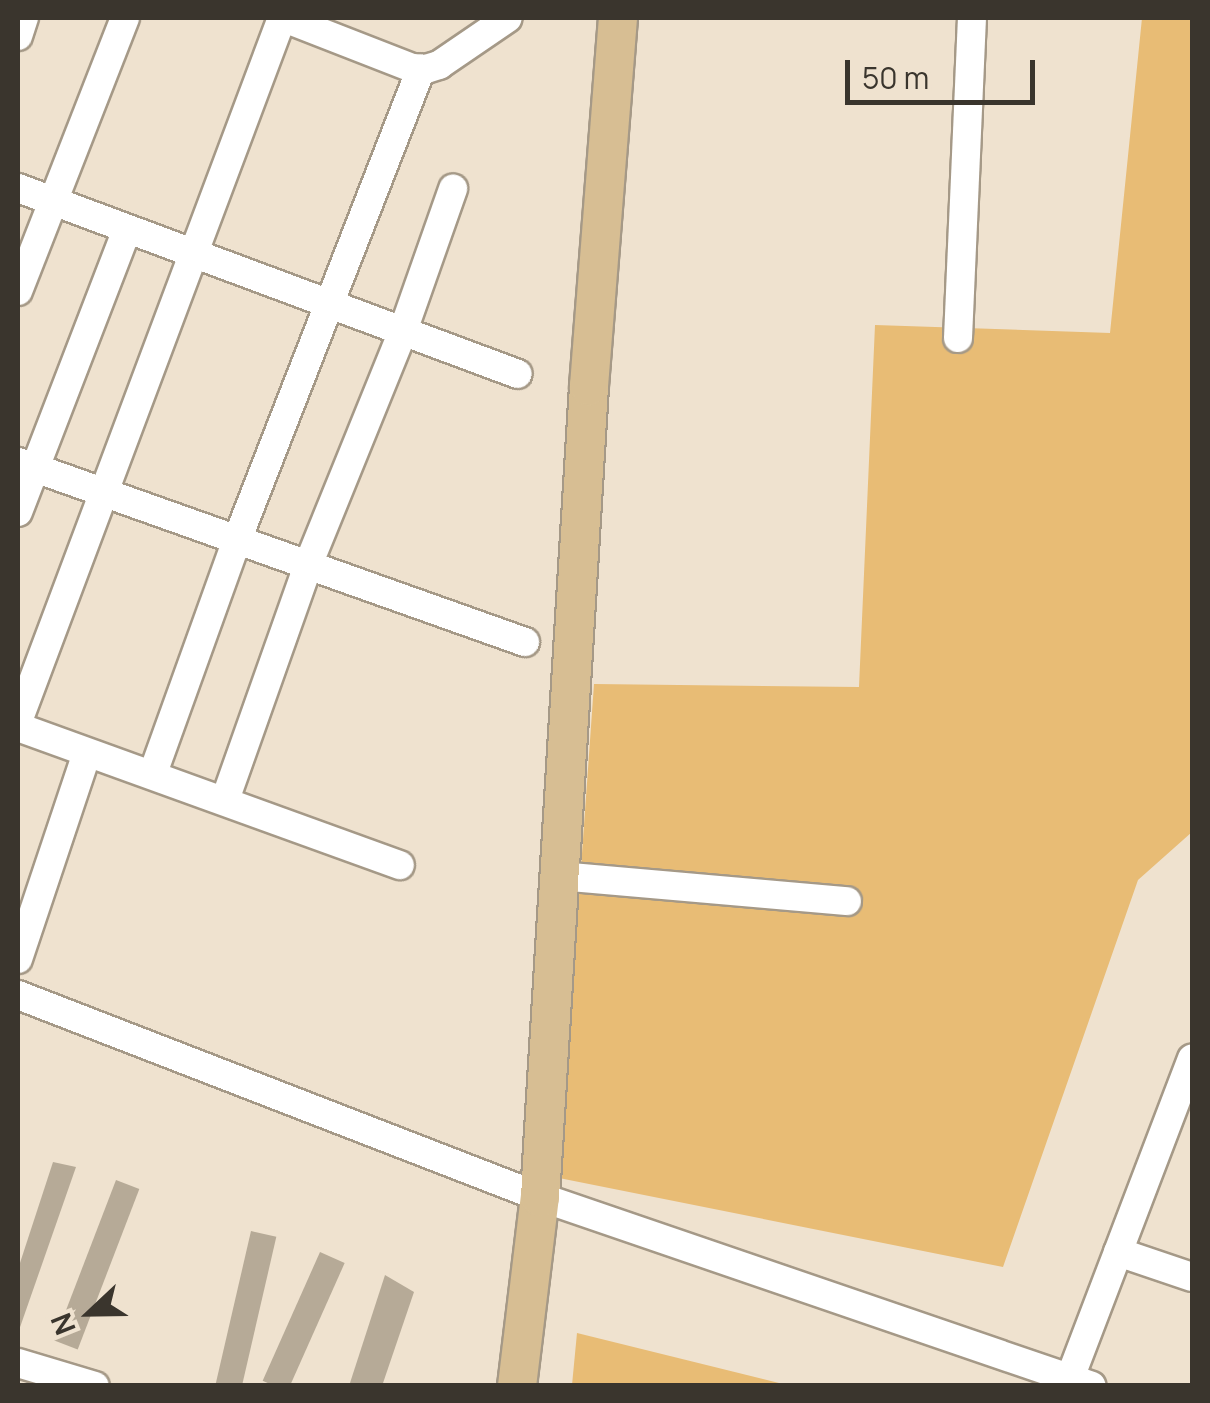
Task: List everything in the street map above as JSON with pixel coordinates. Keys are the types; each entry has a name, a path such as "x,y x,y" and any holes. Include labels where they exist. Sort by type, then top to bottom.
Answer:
{"main road":[{"path":"517,1386 540,1197 558,876 618,18"}],"street":[{"path":"18,36 24,18"},
{"path":"18,291 50,200 125,18"},
{"path":"400,865 18,724 283,18 421,68 439,65 508,18"},
{"path":"958,338 972,18"},
{"path":"153,773 237,540 421,68"},
{"path":"18,188 518,374"},
{"path":"225,800 308,565 402,331 453,189"},
{"path":"18,512 26,465 126,228"},
{"path":"26,465 525,642"},
{"path":"18,959 87,752"},
{"path":"558,876 848,901"},
{"path":"18,995 540,1197 1081,1382 1118,1252 1186,1097 1192,1059"},
{"path":"1118,1252 1192,1277"},
{"path":"18,1363 96,1386"}],"shaded area":[{"path":"1142,18 1192,18 1192,832 1138,880 1003,1267 559,1178 594,684 859,687 875,325 1110,333"},
{"path":"577,1333 787,1385 572,1385"}],"building":[{"path":"53,1162 76,1167 18,1333 18,1269"},
{"path":"116,1180 139,1189 78,1350 54,1341"},
{"path":"251,1231 276,1237 242,1386 215,1386"},
{"path":"320,1252 345,1263 290,1386 263,1381"},
{"path":"385,1275 414,1292 382,1386 349,1386"}]}
